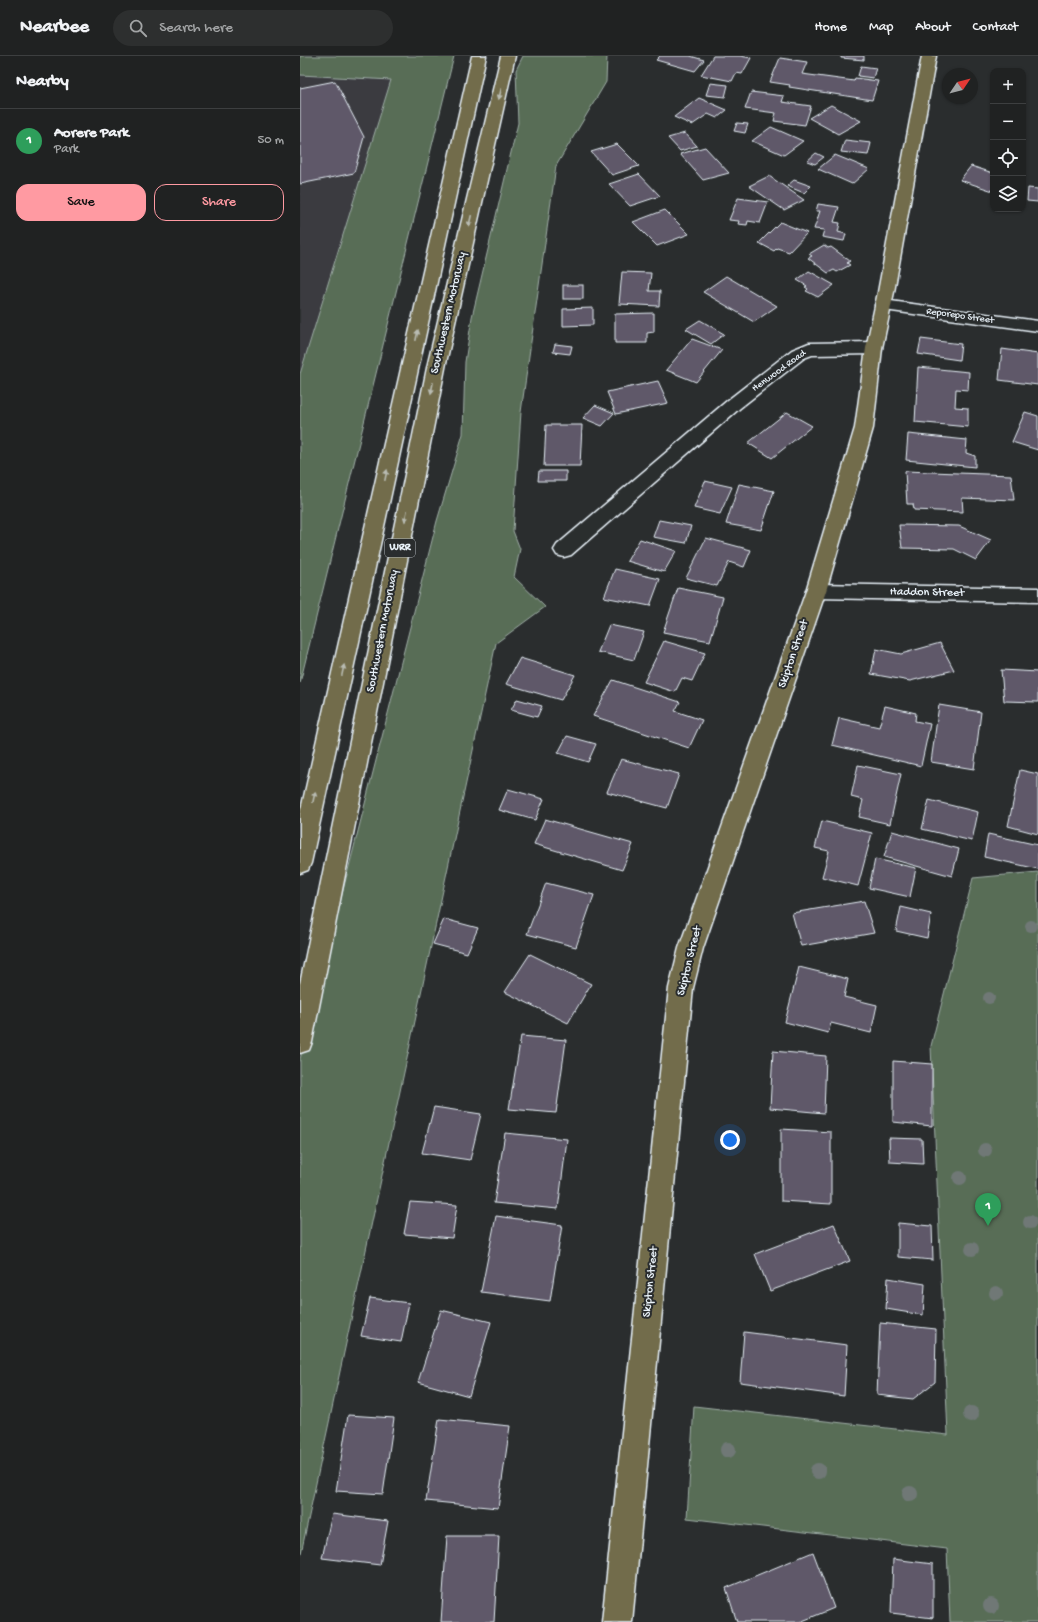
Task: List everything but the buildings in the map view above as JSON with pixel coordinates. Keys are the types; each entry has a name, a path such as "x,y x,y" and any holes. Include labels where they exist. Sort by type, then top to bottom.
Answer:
{"main road":[{"name":"WRR","path":"300,863 479,56"},
{"name":"Southwestern Motorway","path":"300,1042 437,363 508,56"},
{"path":"874,348 928,56"},
{"name":"Skipton Street","path":"617,1622 681,988 691,948 816,591 864,428 874,348"}],"street":[{"name":"Reporepo Street","path":"883,305 1038,326"},
{"name":"Henwood Road","path":"564,550 734,404 798,354 809,349 874,348"},
{"name":"Haddon Street","path":"816,591 1038,595"}],"shaded area":[{"path":"300,75 391,80 300,374"}],"green space":[{"path":"300,56 454,56 300,683 300,374 391,80 300,75"},
{"path":"523,56 607,56 606,82 556,166 521,412 513,531 520,549 514,577 545,607 496,643 300,1558 300,1059 437,521 463,434 465,362 472,317 518,123 516,70"},
{"path":"1038,872 1038,1622 950,1622 947,1549 687,1518 694,1406 948,1435 931,1046 973,878"}],"place":[{"name":"Aorere Park","path":"988,1226"}]}
